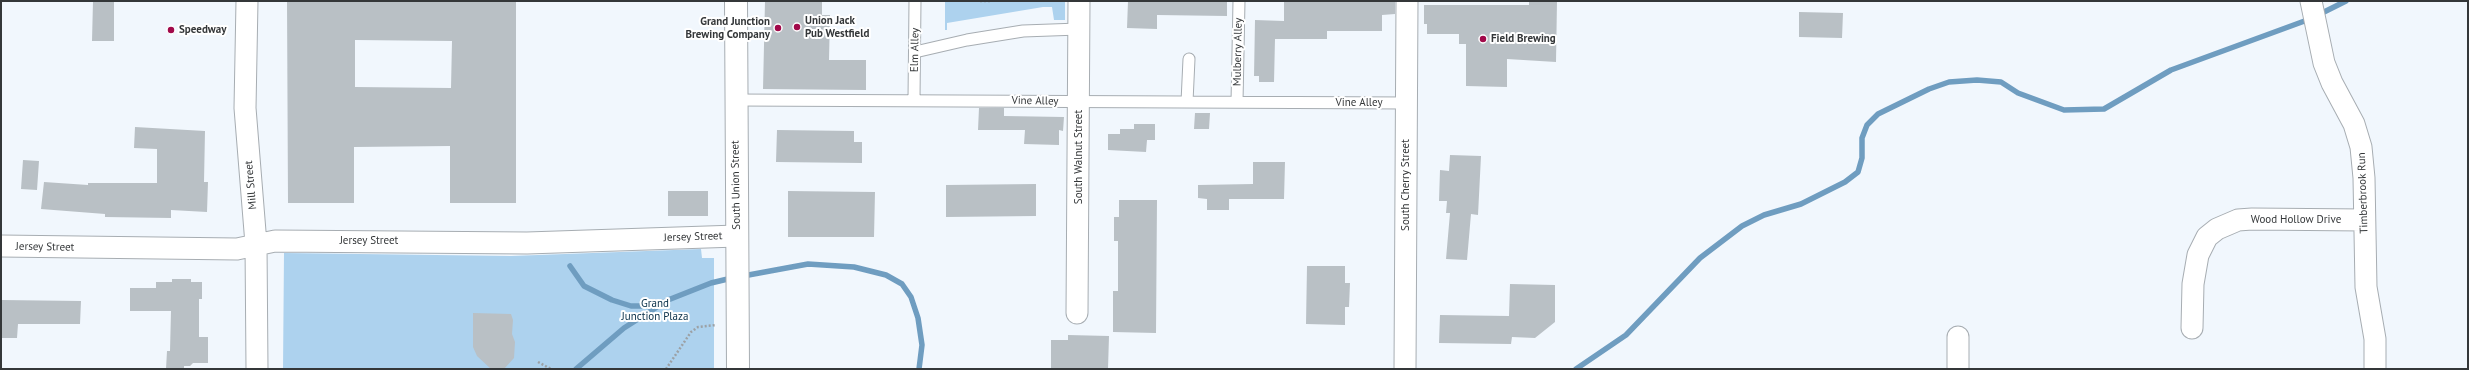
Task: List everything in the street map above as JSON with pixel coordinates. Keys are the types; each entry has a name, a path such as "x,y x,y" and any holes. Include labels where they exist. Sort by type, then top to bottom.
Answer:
{"street":[{"name":"Mill Street","path":"247,1 245,108 256,244 257,369"},
{"name":"South Union Street","path":"736,1 735,100 738,369"},
{"name":"South Walnut Street","path":"1077,314 1079,1"},
{"name":"South Cherry Street","path":"1406,369 1407,1"},
{"name":"Timberbrook Run","path":"2312,5 2324,63 2354,124 2361,147 2364,178 2366,287 2375,339 2375,369"},
{"name":"Wood Hollow Drive","path":"2192,328 2193,284 2198,255 2208,236 2217,229 2238,220 2252,219 2364,220"},
{"name":"Jersey Street","path":"1,246 237,249 275,241 737,246"},
{"path":"1958,338 1958,369"}],"lane":[{"name":"Elm Alley","path":"914,99 915,1"},
{"name":"Mulberry Alley","path":"1237,102 1239,1"},
{"path":"915,52 967,40 1023,31 1079,29"},
{"path":"1187,102 1189,59"},
{"name":"Vine Alley","path":"735,100 914,99 1407,103"}],"path":[{"path":"980,1 991,1"},
{"path":"666,369 691,332 698,327 716,325"},
{"path":"538,362 551,369"}],"green space":[{"path":"945,1 1065,1 1065,20 1054,20 1052,7 1043,7 947,23 947,30 945,30"},
{"name":"Grand Junction Plaza","path":"701,249 702,258 714,258 714,369 283,369 284,253 511,256"}],"building":[{"path":"93,1 114,1 114,41 92,41"},
{"path":"287,1 516,1 516,203 450,203 450,146 354,147 354,203 288,203","holes":["355,40 452,41 451,88 355,87"]},
{"path":"765,1 822,1 822,15 830,15 829,60 866,60 866,90 763,89"},
{"path":"1128,1 1227,1 1227,16 1157,15 1157,29 1127,28"},
{"path":"1284,1 1395,1 1395,14 1382,15 1382,31 1327,31 1327,39 1275,39 1274,82 1259,82 1259,76 1254,76 1255,20 1284,21"},
{"name":"Field Brewing","path":"1529,1 1557,1 1556,62 1507,59 1507,87 1466,86 1466,44 1459,44 1459,34 1427,34 1427,24 1424,24 1424,5 1529,5"},
{"path":"1799,12 1843,13 1842,38 1799,37"},
{"path":"979,108 1004,108 1004,116 1064,117 1063,131 1059,130 1059,145 1024,144 1025,130 978,130"},
{"path":"1195,113 1210,113 1209,129 1194,129"},
{"path":"1134,124 1155,124 1155,140 1147,140 1146,152 1108,150 1108,134 1120,134 1120,129 1134,129"},
{"path":"135,127 205,131 204,182 208,182 207,212 171,210 171,218 105,217 105,214 41,209 44,182 88,185 88,183 157,183 157,149 134,148"},
{"path":"777,130 854,131 854,142 862,142 862,163 776,162"},
{"path":"1450,155 1481,156 1478,215 1471,214 1467,260 1446,259 1450,213 1446,213 1447,201 1439,201 1440,170 1449,171"},
{"path":"23,160 39,161 37,190 21,189"},
{"path":"1253,162 1285,162 1284,199 1229,199 1229,210 1207,210 1207,199 1198,198 1198,185 1253,184"},
{"path":"1036,184 1036,216 946,217 946,185"},
{"path":"668,191 708,191 708,216 668,216"},
{"path":"788,191 875,192 874,237 788,237"},
{"path":"1119,200 1157,200 1156,333 1113,332 1113,291 1118,291 1118,241 1114,241 1114,217 1119,217"},
{"path":"1307,266 1345,266 1345,283 1350,283 1349,307 1345,307 1345,325 1306,324"},
{"path":"172,279 191,279 191,282 202,282 202,299 199,299 199,337 208,337 208,363 193,363 190,366 184,366 184,369 166,369 167,351 170,351 171,311 130,311 130,288 156,288 156,282 172,282"},
{"path":"1510,284 1555,285 1555,322 1535,338 1512,337 1511,344 1439,343 1440,315 1509,316"},
{"path":"1,300 81,301 80,324 18,324 17,338 1,338"},
{"path":"473,313 511,314 513,320 512,334 515,342 514,358 504,369 491,369 477,356 473,347"},
{"path":"1068,335 1109,336 1108,369 1051,369 1051,340 1068,340"}],"waterway":[{"path":"2318,15 2346,1"},
{"path":"1576,369 1626,335 1700,258 1742,226 1764,215 1801,204 1845,182 1858,172 1862,158 1862,138 1867,125 1878,114 1929,89 1949,82 1977,80 2001,82 2018,93 2064,110 2104,109 2171,70 2310,19"},
{"path":"743,276 808,264 854,267 886,275 902,284 911,297 918,318 922,345 919,369"},
{"path":"570,266 584,286 612,300 631,306 649,306 662,302"},
{"path":"576,369 624,328 668,300 711,283 732,278"}],"place":[{"name":"Union Jack Pub Westfield","path":"797,27"},
{"name":"Grand Junction Brewing Company","path":"778,28"},
{"name":"Speedway","path":"171,30"},
{"name":"Field Brewing","path":"1483,39"}]}
